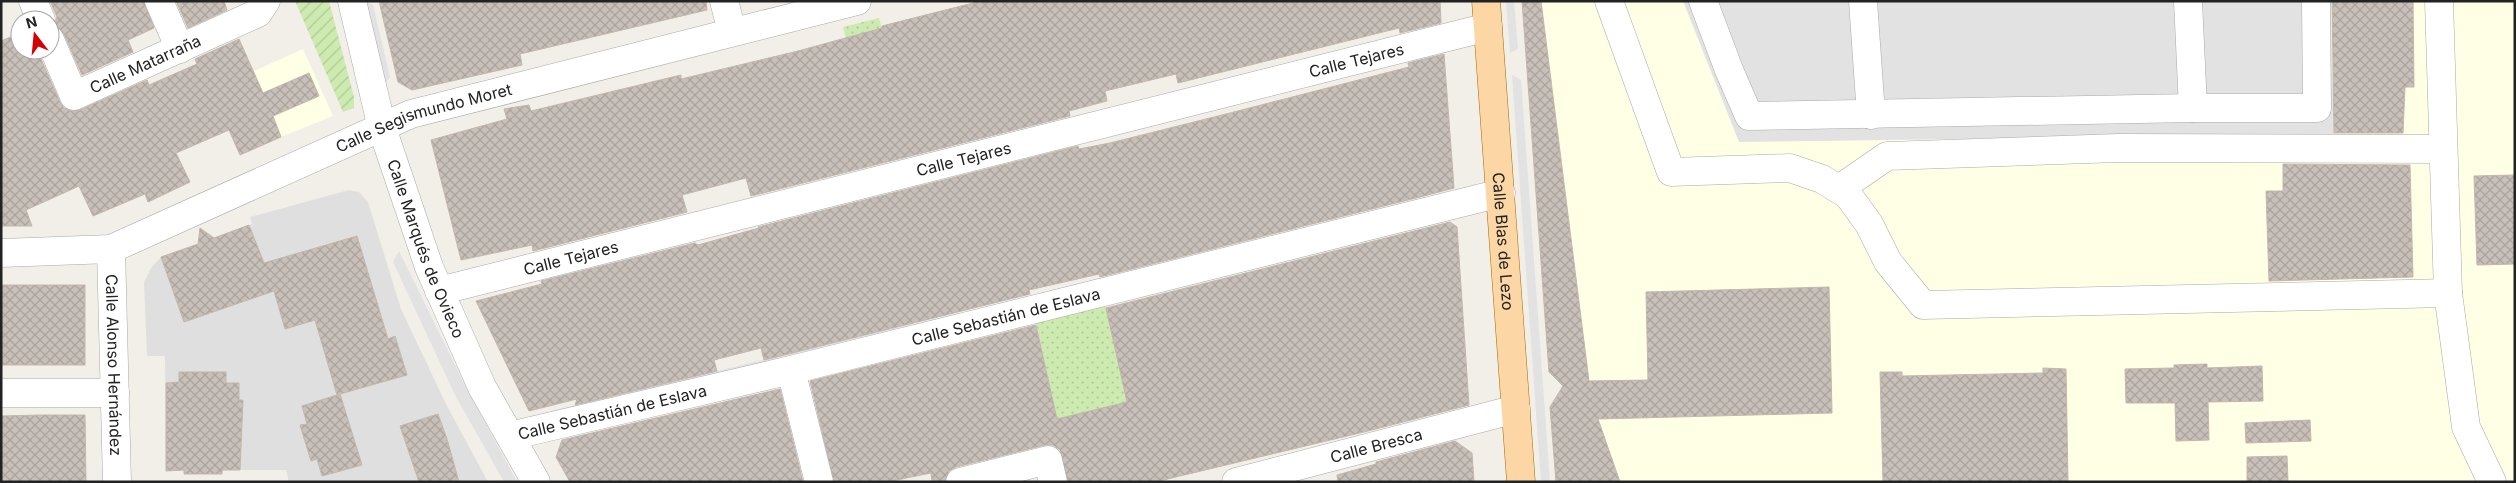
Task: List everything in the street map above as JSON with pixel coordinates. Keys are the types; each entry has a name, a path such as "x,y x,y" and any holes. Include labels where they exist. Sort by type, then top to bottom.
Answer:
{"main road":[{"name":"Calle Blas de Lezo","path":"1486,14 1501,193 1521,482"}],"street":[{"path":"159,1 180,49"},
{"name":"Calle Matarraña","path":"59,60 74,96 258,13 266,1"},
{"name":"Calle Marqués de Ovieco","path":"352,1 382,128 439,291 482,387 536,482"},
{"path":"724,1 732,32"},
{"name":"Calle Segismundo Moret","path":"1,252 110,249 411,114 857,1"},
{"path":"1609,1 1671,172 1790,168 1822,179 1848,195 1869,224 1888,262 1923,305 2448,293"},
{"path":"1703,1 1729,70 1750,116 2193,108 2318,108 2316,1"},
{"path":"1863,1 1871,115"},
{"path":"2188,1 2193,108"},
{"path":"2439,1 2448,293 2466,427 2492,482"},
{"name":"Calle Tejares","path":"439,291 1486,14"},
{"path":"1839,189 1886,156 2118,148 2443,149"},
{"name":"Calle Sebastián de Eslava","path":"510,436 791,370 1501,193"},
{"name":"Calle Alonso Hernández","path":"110,249 117,482"},
{"path":"791,370 818,482"},
{"path":"1,393 114,393"},
{"name":"Calle Bresca","path":"1236,482 1516,409"},
{"path":"960,482 1048,460 1053,482"}],"shaded area":[{"path":"364,1 373,5 390,77 384,86"},
{"path":"1506,1 1514,1 1518,49 1510,53"},
{"path":"1541,1 2515,1 2515,482 1620,482 1598,419 1588,375"},
{"path":"1683,1 2331,1 2334,134 1739,142"},
{"path":"303,49 333,116 281,137 254,71"},
{"path":"1512,75 1521,80 1550,482 1541,482"},
{"path":"349,190 359,192 368,202 401,309 446,404 488,482 289,482 286,470 223,470 222,474 184,474 184,470 166,471 165,356 147,356 144,282 151,268 161,257 252,224 250,217"},
{"path":"399,251 466,387 517,482 504,482 455,395 393,262"},
{"path":"958,313 959,320 553,418 551,411"}],"green space":[{"path":"295,1 329,1 354,97 354,108 343,112"},
{"path":"879,18 896,84 859,94 843,27"},
{"path":"1106,306 1127,402 1057,419 1036,322"}],"building":[{"path":"50,1 144,1 154,28 128,40 133,52 82,75 64,34 60,30 60,10 54,10"},
{"path":"176,1 224,1 227,10 188,28"},
{"path":"379,1 706,1 707,10 520,54 522,65 412,90 398,82"},
{"path":"981,1 1440,1 1441,23 1400,33 1399,28 1178,83 1176,74 1105,91 1107,101 1069,111 1070,116 751,196 746,178 682,195 687,212 533,251 532,245 461,260 431,140 507,119 504,109 529,105 531,111 681,75 681,79 798,51 882,28 882,26"},
{"path":"1522,1 1541,1 1589,381 1648,380 1646,292 1829,287 1832,413 1598,419 1620,482 1556,482 1550,407 1563,386 1549,372"},
{"path":"2332,1 2413,1 2414,87 2405,87 2403,133 2334,133"},
{"path":"10,37 10,60 41,60 60,102 64,108 72,111 80,110 147,80 149,85 197,64 195,59 239,39 263,93 309,73 319,96 273,116 281,137 240,155 229,130 176,153 190,182 148,202 145,194 93,216 79,186 26,210 32,226 1,226 1,41"},
{"path":"1444,54 1454,188 1420,197 1100,277 1099,274 1029,290 1030,294 764,360 761,348 714,360 717,371 575,405 577,399 529,411 476,301 542,284 541,281 695,243 698,245 758,227 1078,146 1079,149 1110,143 1230,113 1409,67 1408,63"},
{"path":"2283,164 2410,165 2413,277 2269,281 2266,191 2283,191"},
{"path":"2515,175 2515,264 2477,265 2474,176"},
{"path":"1450,222 1457,227 1469,405 1155,482 1068,482 1060,450 1053,445 1045,445 956,467 949,471 945,482 932,482 931,473 887,482 834,482 810,381 1036,325 1057,419 1127,402 1106,308"},
{"path":"249,225 264,263 357,236 388,339 395,336 407,375 340,394 362,465 322,476 317,459 311,461 300,425 307,424 302,406 337,395 315,320 285,329 274,291 184,322 161,257 198,244 200,228 214,238"},
{"path":"1,285 85,285 85,365 1,365"},
{"path":"2207,364 2207,368 2262,366 2263,401 2208,402 2209,440 2176,441 2175,403 2126,403 2125,369 2174,368 2174,365"},
{"path":"2043,368 2066,369 2068,482 1883,482 1880,372 1902,372 1902,376 2043,373"},
{"path":"179,372 226,372 226,383 239,383 239,400 243,400 240,470 222,470 222,474 184,474 184,470 166,471 166,383 179,382"},
{"path":"780,389 803,482 570,482 556,457 562,440"},
{"path":"438,414 459,482 419,482 400,426"},
{"path":"85,415 86,482 1,482 1,416"},
{"path":"2310,420 2311,441 2246,443 2245,423"},
{"path":"1455,441 1472,453 1474,482 1338,482 1337,475 1376,464 1376,462"},
{"path":"2287,456 2288,482 2247,482 2247,457"}]}
